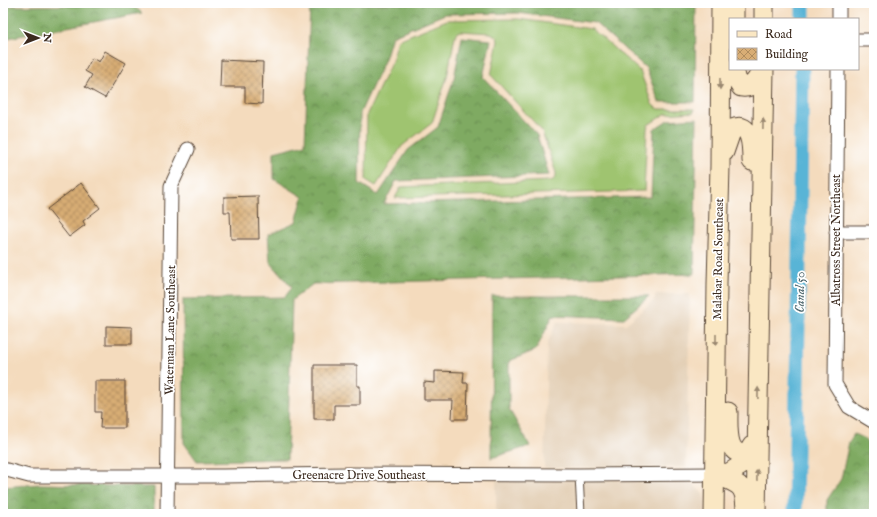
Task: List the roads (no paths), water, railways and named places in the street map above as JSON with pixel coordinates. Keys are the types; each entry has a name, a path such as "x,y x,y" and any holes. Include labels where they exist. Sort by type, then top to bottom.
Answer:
{"main road":[{"name":"Malabar Road Southeast","path":"714,514 720,166 721,3"},
{"path":"734,3 734,18"},
{"path":"764,3 764,18"},
{"path":"734,70 737,81 741,87 746,88 751,86 762,70"},
{"path":"756,514 763,70"},
{"path":"720,166 732,129 738,126 744,128 749,135 752,158 750,255 760,286"},
{"path":"717,284 728,314 729,324 728,430 730,444 734,450 740,453 750,451"},
{"path":"715,474 729,473 743,464 758,432"},
{"path":"715,474 736,483 744,490 746,499 746,514"}],"street":[{"path":"839,3 839,18"},
{"path":"859,40 874,40"},
{"name":"Albatross Street Northeast","path":"838,70 836,384 849,407 874,422"},
{"name":"Waterman Lane Southeast","path":"167,514 171,186 188,149"},
{"path":"836,232 874,232"},
{"name":"Greenacre Drive Southeast","path":"3,469 29,476 715,474"}],"lane":[{"path":"579,475 580,514"}],"waterway":[{"name":"Canal 50","path":"803,3 803,18"},
{"name":"Canal 50","path":"795,514 802,70"}]}
